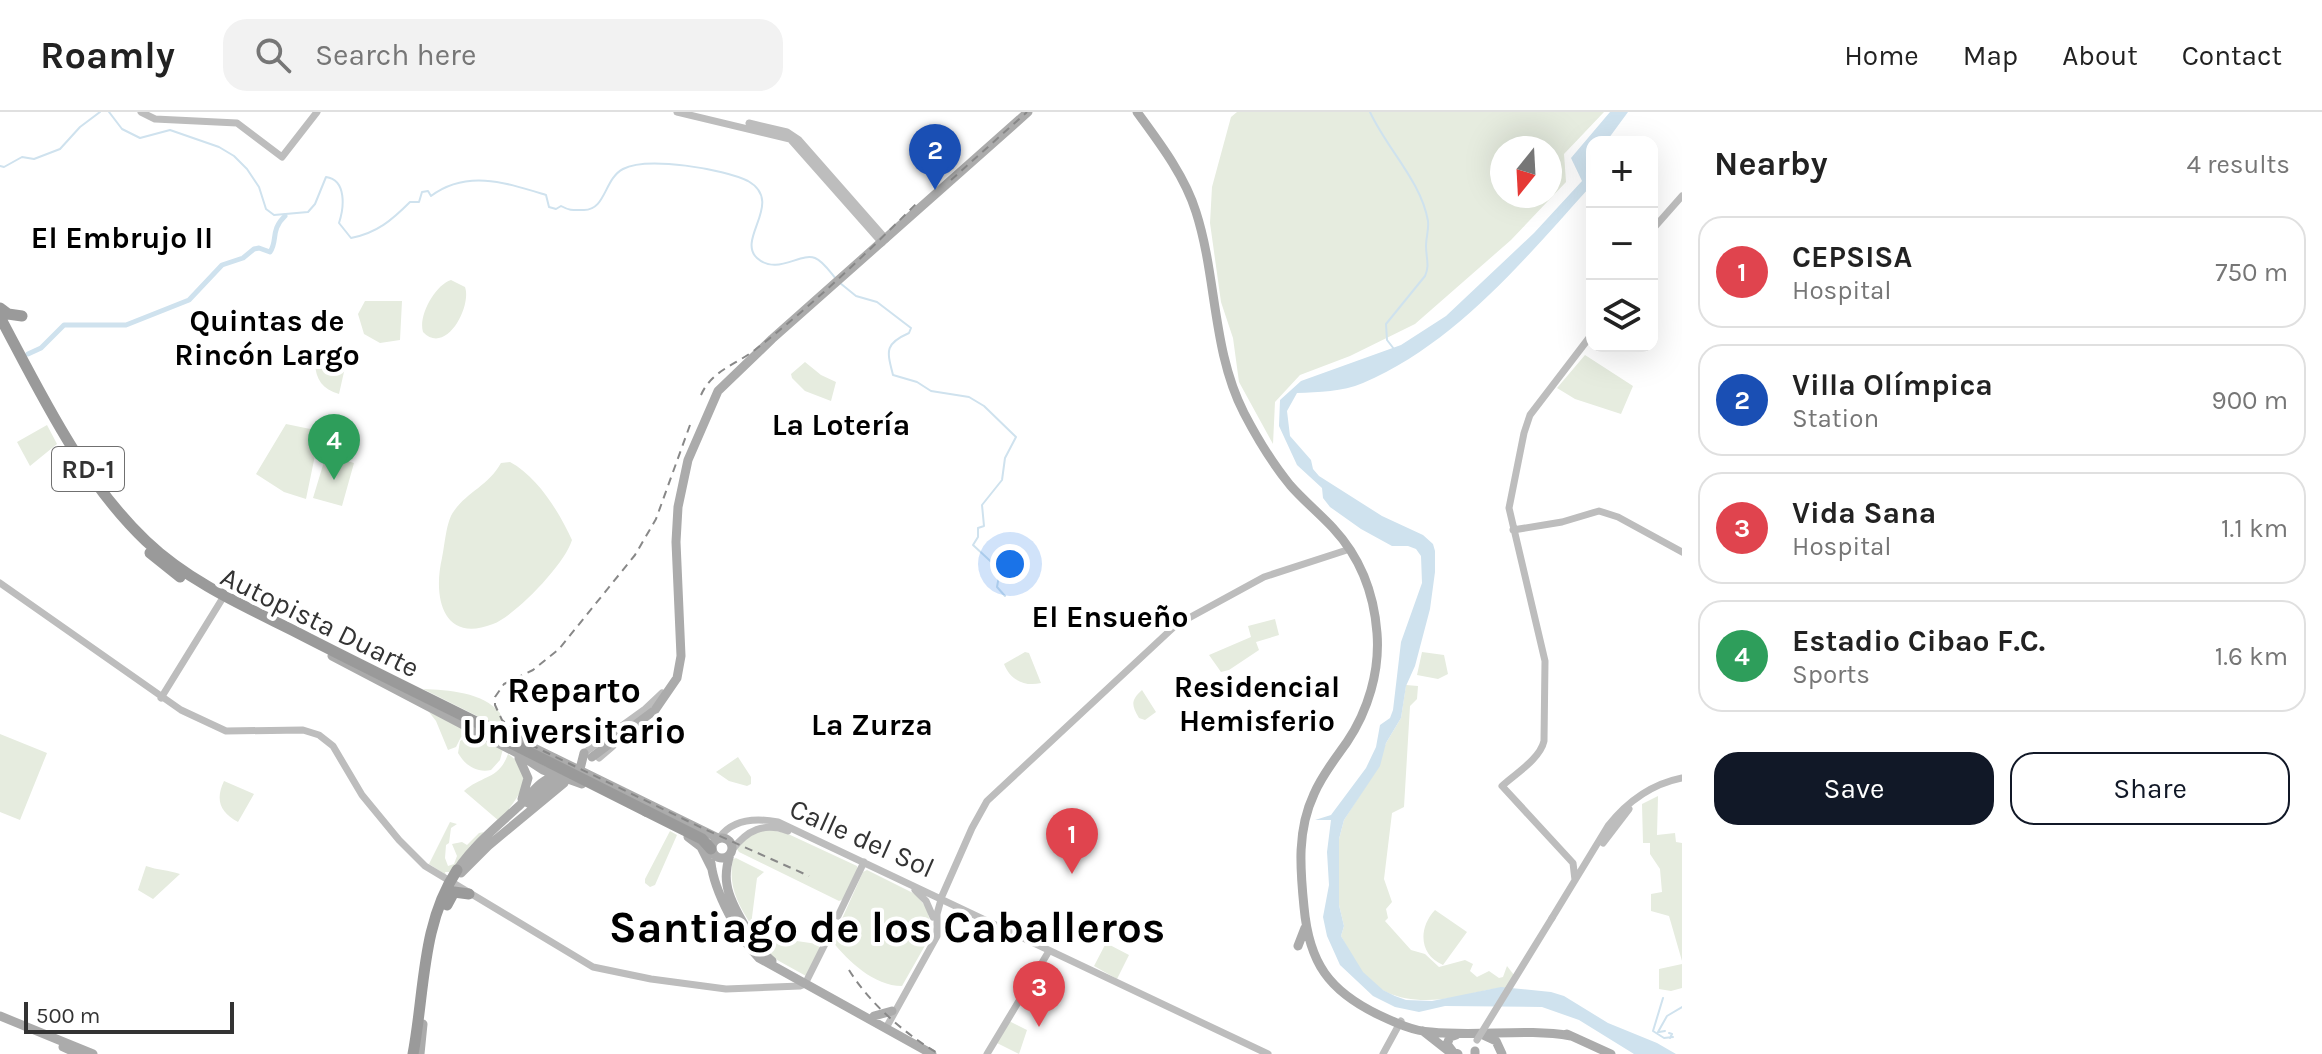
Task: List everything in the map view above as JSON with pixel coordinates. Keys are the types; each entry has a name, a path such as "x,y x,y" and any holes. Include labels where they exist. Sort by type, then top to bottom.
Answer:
{"highway":[{"path":"0,308 8,314 22,316"},
{"name":"Autopista Duarte","path":"0,317 95,476 134,529 165,557 222,599 349,659 488,735"},
{"name":"Autopista Duarte","path":"0,332 65,446 105,505 161,563 222,599 488,735 715,843"},
{"path":"420,1023 432,926 459,871"},
{"path":"415,1054 434,943 452,884"},
{"path":"441,912 454,892 469,894"}],"main road":[{"path":"141,112 155,119 237,123 282,157 317,112"},
{"path":"677,112 790,139 883,239"},
{"path":"697,112 794,136 883,239"},
{"path":"459,871 567,772 651,713 669,688 681,656 676,520 693,447 720,388 1022,112"},
{"path":"883,239 1028,112"},
{"path":"1139,112 1188,191 1195,209 1226,364 1241,407 1281,474 1336,530 1350,549 1368,586 1373,605 1377,635 1375,675 1362,716 1322,778 1303,822 1301,848 1309,940 1337,990 1367,1009 1423,1031 1451,1053"},
{"path":"1658,223 1682,196"},
{"path":"1573,877 1574,866 1568,857 1502,786 1534,758 1544,741 1545,661 1509,508 1527,422 1586,342"},
{"path":"1513,530 1562,522 1599,511 1618,517 1682,552"},
{"path":"887,1025 932,938 933,917 985,803 1176,625 1264,577 1350,549"},
{"path":"0,583 161,698 226,731 303,730 312,731 328,740 362,795 428,869 601,969 726,989 806,982"},
{"path":"161,698 222,599"},
{"path":"329,654 420,705"},
{"name":"Autopista Duarte","path":"349,659 394,677 567,772"},
{"path":"459,871 479,841 519,806 539,783 567,772 591,756 615,731 669,688"},
{"path":"395,692 488,735 537,767 601,781 715,843 728,840 731,852 726,873 728,888 755,941 771,960 806,982 874,1016 932,1054"},
{"path":"488,735 518,757 526,772 528,783 519,806"},
{"path":"567,772 566,759 591,756"},
{"path":"591,756 601,781"},
{"path":"567,772 681,825 685,835 699,838 720,894 755,953 941,1054"},
{"path":"1553,919 1573,877 1608,826 1631,801 1669,781 1682,780"},
{"path":"1472,1049 1553,919 1627,811 1651,794 1682,780"},
{"name":"Calle del Sol","path":"715,843 729,827 754,819 778,822 1268,1054"},
{"name":"Calle del Sol","path":"731,852 748,833 766,827 785,829 807,837"},
{"path":"712,869 715,843"},
{"path":"715,843 719,858 731,852"},
{"path":"1568,857 1583,859 1596,847"},
{"path":"838,916 864,864"},
{"name":"Calle del Sol","path":"864,864 915,890 941,899"},
{"path":"915,890 926,901 933,917"},
{"path":"887,1025 937,936 937,912 941,899"},
{"path":"1308,923 1297,946 1317,956"},
{"path":"1308,923 1317,956"},
{"path":"806,982 825,944"},
{"path":"987,1054 1049,951"},
{"path":"874,1016 892,1011"},
{"path":"0,1019 79,1054"},
{"path":"0,1019 93,1054"},
{"path":"1400,1022 1451,1030 1554,1031 1611,1054"},
{"path":"1383,1054 1400,1022"},
{"path":"1423,1031 1463,1034"},
{"path":"1463,1034 1452,1036 1448,1041 1450,1049 1472,1049 1513,1031"},
{"path":"1502,1054 1513,1031"},
{"path":"1463,1034 1472,1049"},
{"path":"1472,1049 1493,1039 1502,1054"}],"shaded area":[{"path":"1237,112 1604,112 1564,154 1566,182 1562,186 1562,136 1490,136 1490,208 1541,208 1511,240 1415,324 1350,356 1300,375 1275,402 1273,444 1239,382 1233,338 1221,302 1210,223 1212,187 1231,117"},
{"path":"451,280 465,287 465,305 448,333 432,338 423,332 425,310 439,288"},
{"path":"365,301 402,301 400,340 380,343 364,334 358,314"},
{"path":"1585,355 1633,386 1621,414 1575,399 1557,388"},
{"path":"316,356 346,363 339,394 327,389 319,380"},
{"path":"805,362 836,382 831,401 805,391 792,378 791,374"},
{"path":"286,424 320,431 306,499 284,492 256,474"},
{"path":"47,425 57,444 30,466 17,442"},
{"path":"326,455 354,463 342,506 313,498"},
{"path":"510,462 538,486 572,540 550,575 503,619 476,628 462,627 452,622 445,613 439,587 449,521 459,504 490,478 501,463"},
{"path":"1275,619 1279,635 1256,642 1259,650 1221,672 1209,655 1251,637 1248,626"},
{"path":"1025,652 1029,653 1041,683 1019,681 1007,670 1004,664"},
{"path":"1422,652 1444,655 1448,674 1438,679 1417,675"},
{"path":"1406,685 1418,686 1417,699 1410,706 1404,807 1392,813 1384,879 1392,902 1386,909 1388,918 1385,921 1411,950 1425,954 1439,967 1465,960 1473,964 1470,971 1477,977 1489,971 1499,978 1503,977 1507,966 1514,975 1506,988 1442,999 1400,997 1376,986 1365,976 1341,936 1344,926 1339,905 1339,839 1344,820 1371,778 1401,718"},
{"path":"423,689 475,696 500,713 503,729"},
{"path":"1142,690 1156,712 1145,720 1139,718 1134,706 1134,700"},
{"path":"429,712 474,734 461,737 456,747 448,750"},
{"path":"0,734 47,753 20,820 0,812"},
{"path":"476,735 503,749 500,760 491,770 472,767 458,753 460,741"},
{"path":"508,754 517,762 524,779 518,796 499,821 464,791 495,773"},
{"path":"738,757 751,777 751,784 747,786 729,781 716,772"},
{"path":"224,781 254,794 238,822 221,805"},
{"path":"1658,796 1657,835 1675,833 1676,842 1682,843 1682,961 1669,916 1651,911 1651,894 1662,892 1660,869 1650,854 1650,843 1643,843 1642,804"},
{"path":"450,822 457,824 451,828 446,845 448,866 454,864 457,856 452,844 462,842 467,845 484,832 452,872 445,872 446,875 429,864"},
{"path":"764,829 786,833 857,866 844,899 839,901 739,852 737,849 742,841"},
{"path":"670,831 677,835 655,885 650,887 645,879"},
{"path":"733,859 764,872 757,878 751,925 733,886"},
{"path":"146,866 180,874 153,899 138,890"},
{"path":"867,870 915,894 926,907 931,935 902,986 872,977 832,941 863,872"},
{"path":"1435,910 1467,932 1443,965 1435,961 1425,948 1426,925"},
{"path":"754,932 817,944 820,948 806,976 770,956"},
{"path":"1106,943 1129,955 1117,979 1094,966"},
{"path":"1682,964 1682,988 1671,991 1659,989 1659,969"},
{"path":"1009,1021 1027,1030 1019,1054 997,1043"}],"water":[{"path":"1610,112 1628,112 1610,136 1590,136"},
{"path":"1586,140 1586,191 1513,271 1458,323 1428,346 1363,383 1330,391 1297,393 1287,411 1290,436 1311,460 1319,476 1382,516 1423,535 1433,544 1435,551 1430,609 1415,666 1406,686 1401,718 1386,743 1380,766 1344,820 1339,839 1339,905 1344,926 1341,936 1363,972 1383,990 1406,1000 1432,1001 1501,987 1551,992 1564,996 1608,1023 1676,1054 1634,1054 1579,1020 1542,1007 1445,1006 1419,1012 1395,1007 1373,996 1340,965 1327,936 1323,917 1329,885 1327,852 1331,820 1315,820 1331,815 1366,768 1376,747 1380,725 1390,718 1401,642 1422,583 1421,556 1416,549 1408,546 1392,546 1330,507 1323,498 1322,488 1297,465 1279,426 1280,400 1301,381 1401,345 1446,316 1557,208 1562,208 1562,203 1582,181 1571,158"}],"waterway":[{"path":"0,166 4,167 22,157 34,159 60,149 80,127 100,112"},
{"path":"109,112 122,129 140,138 170,130 219,147 234,156 247,169 259,187 266,209 274,215 308,212 315,204 326,177 333,179 338,183 342,196 339,223 351,238 384,225 410,202 419,202 422,192 428,191 431,196 459,183 487,181 517,186 546,195 549,207 584,210 597,205 617,174 634,165 667,164 722,172 748,181 762,199 762,210 752,241 752,250 757,258 772,265 815,258 836,279"},
{"path":"1370,112 1418,192 1428,221 1425,276 1386,324 1387,340 1394,349"},
{"path":"28,354 41,348 64,325 126,325 189,300 222,265 243,258 254,249 270,252 277,226 285,216"},
{"path":"840,283 856,296 877,302 911,328 889,349 893,375 917,382 931,391 969,397 984,406 1016,437 1005,458 1002,480 982,505 984,526 978,528 978,537 973,545 1000,570 997,587 1005,596"},
{"path":"1663,998 1653,1031 1664,1038 1673,1037"},
{"path":"1658,1032 1667,1016 1682,1007"},
{"path":"1659,1032 1665,1031"},
{"path":"1669,1033 1672,1034 1670,1038"}],"railway":[{"path":"951,180 1027,112"},
{"path":"701,395 718,374 756,349 820,296 919,201"},
{"path":"690,425 656,519 635,555 559,649 533,670 504,684 495,697 495,705 502,720 531,745 809,876"},
{"path":"849,970 867,995 889,1017 939,1054"}],"place":[{"name":"Villa Olímpica","path":"935,190"},
{"name":"Estadio Cibao F.C.","path":"334,480"},
{"name":"CEPSISA","path":"1072,874"},
{"name":"Vida Sana","path":"1039,1027"}],"district":[{"name":"El Embrujo II","path":"122,238"},
{"name":"Quintas de Rincón Largo","path":"267,338"},
{"name":"La Lotería","path":"841,425"},
{"name":"El Ensueño","path":"1110,617"},
{"name":"Residencial Hemisferio","path":"1257,704"},
{"name":"Reparto Universitario","path":"574,710"},
{"name":"La Zurza","path":"872,725"},
{"name":"Santiago de los Caballeros","path":"887,927"}]}
